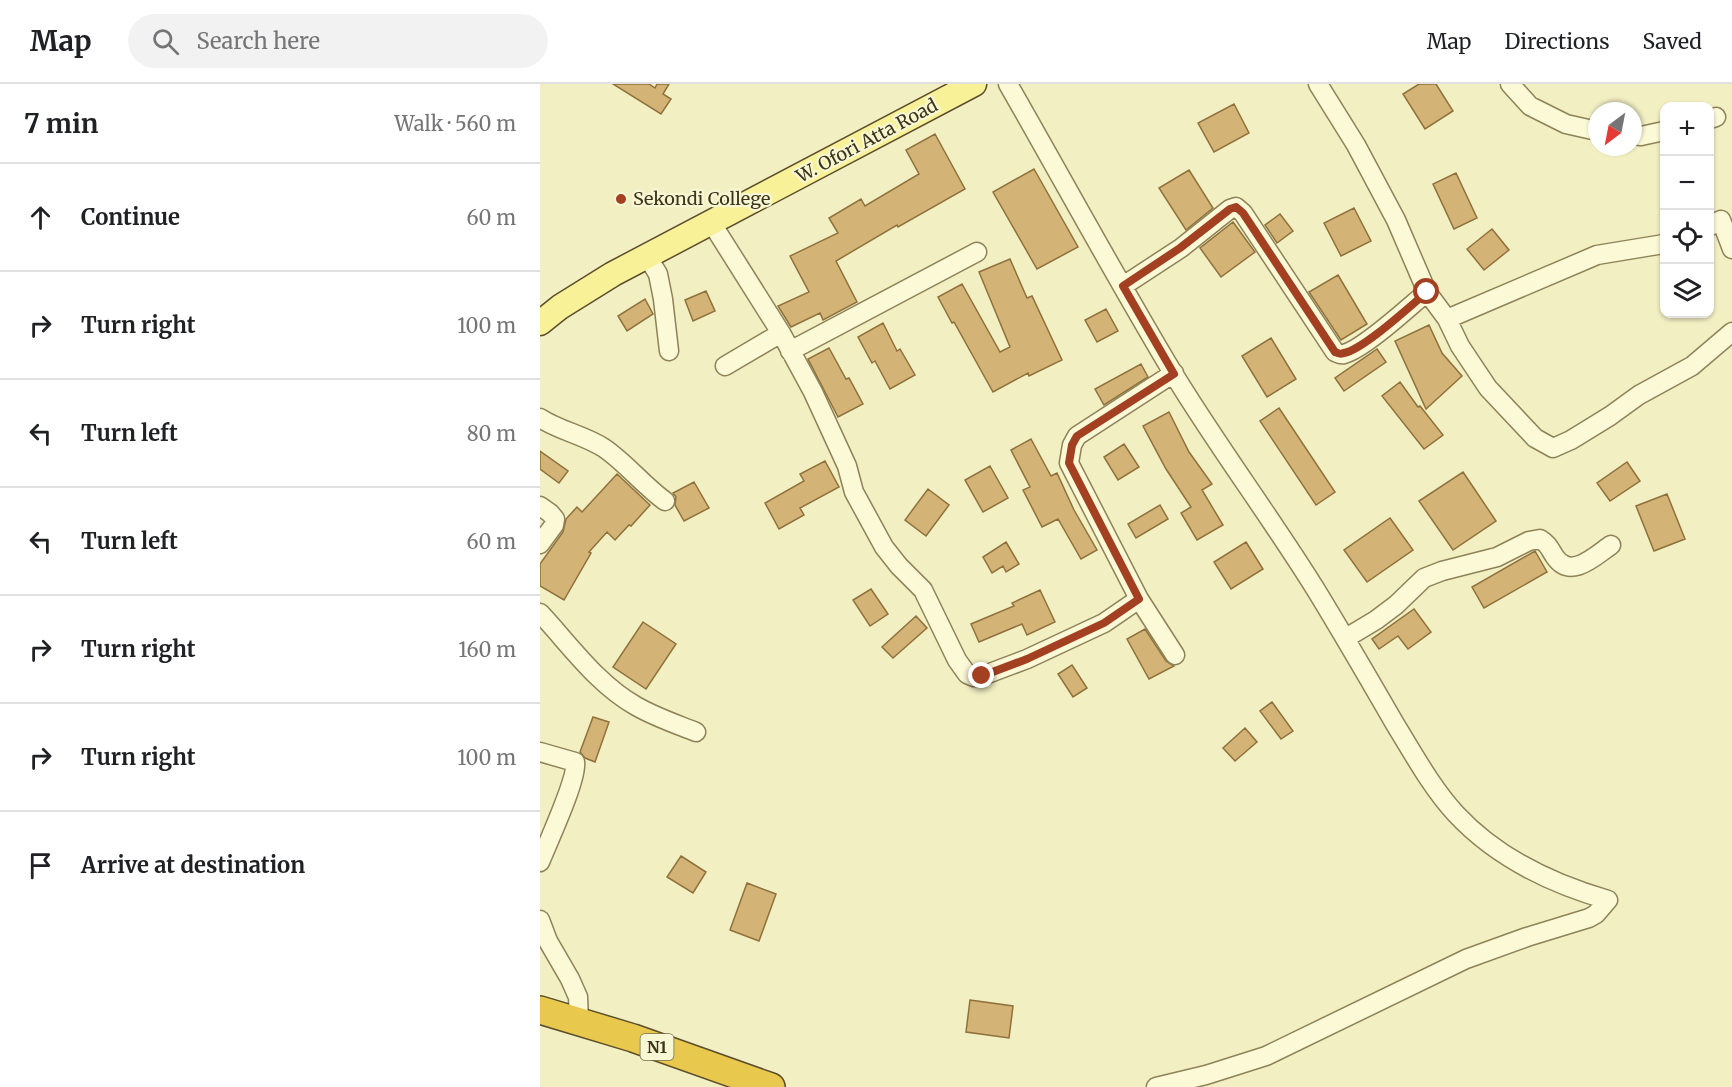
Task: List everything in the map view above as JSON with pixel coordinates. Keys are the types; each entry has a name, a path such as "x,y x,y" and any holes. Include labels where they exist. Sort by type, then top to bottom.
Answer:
{"highway":[{"name":"N1","path":"541,1010 766,1086"}],"main road":[{"name":"W. Ofori Atta Road","path":"540,323 560,307 613,274 974,84"}],"street":[{"path":"1008,84 1174,374 1346,638 1415,758 1456,814 1493,846 1519,863 1548,879 1608,900 1596,914 1589,918 1466,959 1266,1056 1206,1075 1156,1087"},
{"path":"1318,84 1356,145 1396,220 1427,292 1447,319 1460,346 1488,388 1535,438 1553,448 1571,440 1639,395 1692,366 1732,332"},
{"path":"1510,84 1530,106 1566,124 1588,129"},
{"path":"1642,136 1660,132"},
{"path":"1123,286 1236,207 1243,213 1335,352 1348,353 1364,343 1427,292"},
{"path":"1714,224 1721,220 1732,249"},
{"path":"711,222 781,333 813,392 847,466 854,492 884,547 898,566 923,590 957,660 967,674 974,677 982,676 1027,659 1104,623 1139,599"},
{"path":"1447,319 1597,255 1660,245"},
{"path":"790,351 977,252"},
{"path":"647,256 658,274 669,351"},
{"path":"725,366 781,333"},
{"path":"1174,374 1077,436 1072,445 1069,463 1139,599 1175,654"},
{"path":"540,418 559,429 573,433 606,449 665,501"},
{"path":"540,506 555,519 554,525 540,544"},
{"path":"1346,638 1376,620 1424,578 1442,571 1497,557 1529,541 1540,539 1550,546 1554,556 1563,566 1572,568 1580,566 1611,545"},
{"path":"540,613 585,665 613,690 636,706 696,732"},
{"path":"540,752 575,762 576,768 540,862"},
{"path":"540,920 548,941 570,978 578,997 579,1021"}],"building":[{"path":"613,84 649,84 655,88 657,84 669,84 663,94 671,99 661,114"},
{"path":"1419,84 1436,84 1453,111 1425,129 1403,94"},
{"path":"1234,104 1249,133 1214,152 1198,123"},
{"path":"935,134 965,189 836,261 857,302 823,320 820,313 791,327 778,306 809,292 790,256 838,233 829,218 861,199 865,206 919,174 906,150"},
{"path":"1034,169 1078,247 1037,269 993,192"},
{"path":"1189,170 1213,208 1186,230 1159,188"},
{"path":"1456,173 1477,218 1454,229 1433,184"},
{"path":"1354,208 1371,241 1341,256 1324,223"},
{"path":"1280,214 1293,231 1277,243 1265,225"},
{"path":"1233,222 1255,252 1221,277 1200,248"},
{"path":"1492,229 1509,250 1484,270 1467,249"},
{"path":"1010,259 1027,298 1032,296 1062,360 1029,376 1028,373 993,392 938,297 962,284 1000,352 1010,347 979,272"},
{"path":"1338,275 1367,324 1341,340 1309,292"},
{"path":"706,291 715,311 693,321 685,300"},
{"path":"645,299 653,314 627,331 618,316"},
{"path":"1106,309 1118,331 1097,342 1085,320"},
{"path":"883,323 897,351 900,349 915,375 890,389 875,361 872,363 858,337"},
{"path":"1429,325 1442,353 1462,376 1426,409 1395,341"},
{"path":"1271,338 1296,379 1267,397 1242,356"},
{"path":"829,348 863,404 838,417 808,359"},
{"path":"1377,349 1386,362 1344,391 1335,378"},
{"path":"1141,364 1148,377 1104,405 1095,389"},
{"path":"1400,382 1443,435 1424,449 1382,396"},
{"path":"1279,408 1335,492 1316,505 1260,421"},
{"path":"1169,412 1189,452 1212,484 1202,490 1223,525 1197,540 1181,513 1191,507 1166,469 1143,426"},
{"path":"1031,439 1051,476 1057,473 1074,510 1097,550 1081,559 1058,519 1042,527 1023,490 1030,487 1011,450"},
{"path":"1124,444 1139,467 1118,480 1104,457"},
{"path":"540,451 568,471 559,483 540,469"},
{"path":"825,461 839,487 800,508 804,515 779,529 765,503 804,481 800,474"},
{"path":"1627,462 1640,481 1610,501 1597,483"},
{"path":"990,466 1008,498 983,512 965,480"},
{"path":"1463,472 1496,521 1453,550 1419,501"},
{"path":"617,474 650,505 615,540 607,532 589,552 591,553 564,600 540,586 540,564 563,532 566,519 577,507 582,512"},
{"path":"694,482 709,508 684,521 675,505 676,497 673,493"},
{"path":"928,489 949,505 926,536 905,520"},
{"path":"1667,494 1685,539 1654,551 1636,506"},
{"path":"1160,505 1168,519 1136,538 1128,524"},
{"path":"1390,518 1413,550 1367,582 1344,550"},
{"path":"1006,542 1019,564 1006,572 1003,566 992,573 983,557"},
{"path":"1246,542 1263,569 1231,589 1214,562"},
{"path":"1535,551 1547,572 1484,608 1472,587"},
{"path":"871,589 888,614 870,626 853,600"},
{"path":"1040,590 1055,622 1027,635 1022,624 979,642 971,624 1014,606 1012,603"},
{"path":"1414,609 1431,632 1408,649 1398,636 1379,649 1372,639"},
{"path":"916,616 927,628 893,658 882,647"},
{"path":"643,622 676,644 646,689 613,667"},
{"path":"1145,629 1166,661 1174,666 1149,679 1127,639"},
{"path":"1072,665 1087,688 1073,697 1058,674"},
{"path":"1272,702 1293,731 1281,739 1260,711"},
{"path":"593,717 609,722 595,762 585,758 580,752"},
{"path":"1245,728 1257,742 1235,761 1223,748"},
{"path":"681,856 706,872 693,893 667,877"},
{"path":"747,883 776,894 759,941 730,930"},
{"path":"970,1000 1013,1006 1009,1038 966,1032"}],"place":[{"name":"Sekondi College","path":"621,199"}],"route":[{"path":"982,676 1027,659 1104,623 1139,599 1069,463 1072,445 1077,436 1174,374 1123,286 1152,268 1230,209 1236,207 1243,213 1335,352 1348,353 1364,343 1427,292"}]}
